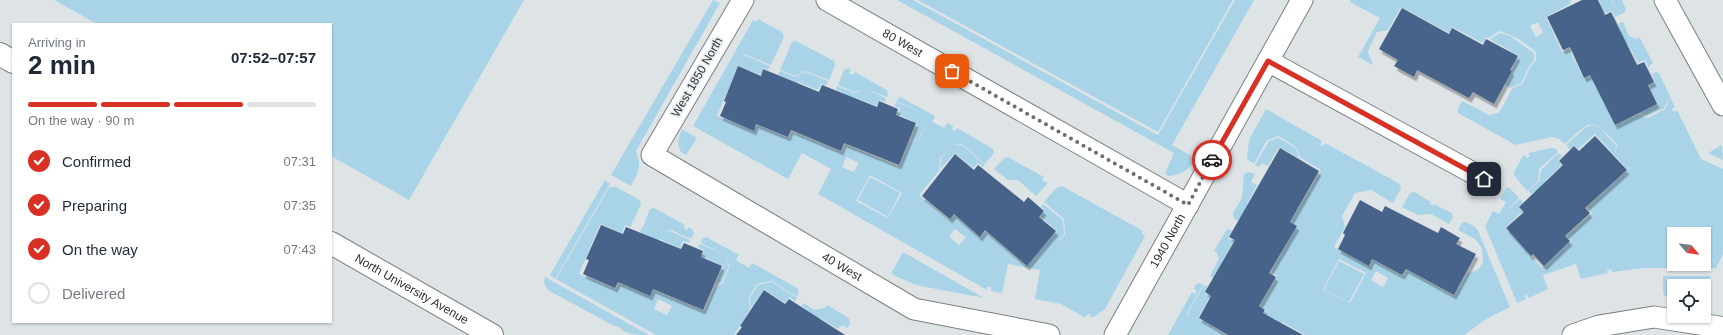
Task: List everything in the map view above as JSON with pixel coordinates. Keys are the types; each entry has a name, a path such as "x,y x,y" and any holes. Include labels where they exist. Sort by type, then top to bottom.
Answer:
{"highway":[{"path":"0,54 12,61"},
{"name":"North University Avenue","path":"332,244 492,335"}],"street":[{"name":"West 1850 North","path":"652,155 743,0"},
{"name":"80 West","path":"827,0 1188,205"},
{"name":"1940 North","path":"1115,335 1302,0"},
{"path":"1664,0 1723,105"},
{"path":"1268,61 1484,179"},
{"name":"40 West","path":"652,155 914,308 1049,335"},
{"path":"1573,335 1599,326 1654,317 1722,325"}],"shaded area":[{"path":"54,0 524,0 409,200 332,157 332,23 95,23"},
{"path":"713,0 720,3 636,151 639,161 639,169 631,186 611,175"},
{"path":"897,0 913,0 1158,135 1235,0 1254,0 1172,145 1191,156 1193,163 1188,169 1169,176 1165,174 1174,153"},
{"path":"918,0 1233,0 1158,132"},
{"path":"1351,0 1571,0 1570,4 1546,17 1562,52 1569,49 1584,79 1591,76 1615,125 1639,114 1648,118 1665,109 1670,97 1675,107 1672,109 1674,112 1677,110 1701,159 1723,169 1723,254 1716,268 1711,268 1711,227 1667,227 1667,268 1645,268 1612,272 1611,269 1607,270 1608,273 1581,279 1576,264 1543,275 1548,289 1529,298 1527,295 1524,296 1526,299 1517,303 1485,226 1493,211 1499,214 1506,202 1500,199 1506,188 1509,187 1519,198 1506,211 1520,199 1523,202 1519,207 1523,211 1505,228 1542,268 1571,241 1567,236 1592,213 1587,207 1628,170 1615,156 1617,144 1602,129 1591,125 1580,130 1565,144 1559,139 1552,137 1516,145 1458,113 1458,109 1462,101 1489,115 1499,113 1512,89 1522,84 1531,66 1536,60 1536,52 1519,39 1499,31 1489,38 1486,37 1483,43 1452,27 1449,33 1401,7 1388,30 1377,32 1368,51 1373,65 1358,57 1380,18 1350,2","holes":["1538,22 1543,33 1536,37 1530,26"]},
{"path":"1599,0 1611,0 1617,9 1612,0 1622,0 1626,9 1625,12 1615,17 1612,11 1605,13"},
{"path":"758,19 782,32 784,37 771,65 746,55 741,57 746,56 770,66 768,70 763,68 761,75 738,66 717,116 754,131 757,125 789,138 792,132 842,152 845,144 899,167 909,143 920,138 925,126 919,138 910,142 917,123 897,114 900,108 894,106 896,102 921,112 896,101 900,97 935,116 932,122 945,128 947,123 953,126 952,129 955,131 957,128 993,149 994,153 985,164 962,144 953,144 940,158 939,171 919,195 949,220 954,215 980,237 986,232 1026,266 1057,231 1040,216 1045,211 1041,207 1043,204 1063,220 1064,234 1053,247 1065,234 1064,219 1044,202 1056,188 1062,186 1143,231 1142,234 1145,236 1105,309 1094,317 1090,317 1090,314 1087,314 1086,317 1084,317 1061,304 1035,299 1040,270 1008,264 1002,293 991,291 991,287 987,287 987,290 818,194 831,169 802,153 788,179 693,126 753,20 757,22","holes":["846,157 859,163 854,172 842,167","870,175 902,193 888,218 856,201","955,229 966,237 959,245 949,236"]},
{"path":"1623,22 1629,36 1636,39 1640,38 1653,63 1648,67 1645,60 1638,63 1628,44 1622,47 1615,34 1621,31 1618,24"},
{"path":"1500,33 1510,36 1534,53 1534,60 1521,83 1511,88 1505,85 1519,56 1490,39"},
{"path":"796,41 834,61 835,65 829,80 805,71 795,76 780,70 792,42"},
{"path":"848,68 851,70 849,73 853,75 855,72 887,90 887,97 866,89 886,98 885,102 879,100 876,106 856,98 853,104 839,99 842,92 836,90 837,86 854,93 864,90 854,92 838,85 844,70"},
{"path":"780,71 795,77 805,72 828,81 826,86 821,84 818,90 798,82 795,89 781,83 783,77 778,75"},
{"path":"1656,72 1659,73 1670,96 1664,108 1647,116 1639,113 1658,104 1649,85 1655,82 1652,74"},
{"path":"1266,109 1322,141 1320,145 1323,146 1325,143 1400,184 1401,188 1393,203 1371,190 1355,193 1342,216 1345,227 1334,247 1370,266 1373,260 1403,277 1407,270 1454,296 1467,274 1479,269 1483,262 1482,248 1475,239 1458,230 1462,223 1466,222 1475,227 1510,307 1485,320 1464,335 1305,335 1282,322 1274,335 1251,335 1266,310 1260,306 1277,276 1271,272 1297,226 1291,222 1321,170 1301,158 1295,146 1278,136 1267,140 1254,164 1247,159 1249,140","holes":["1339,259 1366,273 1350,303 1323,289","1376,271 1388,278 1383,287 1371,280"]},
{"path":"1592,125 1600,128 1616,145 1615,156 1595,134 1578,149 1574,145 1570,150 1566,145 1585,128"},
{"path":"682,129 697,138 686,155 680,150 678,144"},
{"path":"1278,138 1295,147 1300,159 1279,147 1268,166 1262,163 1259,167 1255,165 1269,141"},
{"path":"953,144 962,145 985,165 983,167 978,163 973,168 955,153 940,169 941,158"},
{"path":"1722,145 1723,160 1708,153"},
{"path":"1555,148 1558,152 1539,169 1538,181 1527,191 1513,174 1523,156 1524,155 1527,158 1530,156 1528,153"},
{"path":"1558,153 1562,156 1558,161 1562,165 1546,180 1551,186 1540,197 1535,191 1531,194 1528,191 1539,181 1541,170"},
{"path":"1008,157 1044,177 1042,180 1048,183 1036,196 1018,180 1008,180 994,169 1004,158"},
{"path":"1248,172 1255,174 1251,182 1257,185 1247,204 1253,208 1246,221 1239,218 1238,221 1234,218 1233,213 1242,198 1244,174"},
{"path":"870,177 900,193 888,217 858,200"},
{"path":"605,180 610,184 555,279 550,275"},
{"path":"610,186 612,188 614,186 640,200 641,204 634,220 613,213 633,220 631,227 625,225 622,233 600,224 579,274 616,289 619,283 650,296 653,290 704,311 715,287 723,283 730,266 725,255 701,243 703,238 706,237 739,255 736,260 749,268 752,263 797,288 799,292 797,297 772,281 757,284 749,297 750,309 734,335 656,335 556,279","holes":["658,299 672,306 667,315 654,309"]},
{"path":"1414,192 1431,202 1430,204 1433,206 1434,204 1452,213 1453,217 1449,224 1431,214 1418,215 1402,207 1410,193"},
{"path":"654,208 685,225 684,228 687,230 689,227 692,229 694,233 691,239 671,230 662,232 670,231 690,240 689,243 683,241 680,248 660,239 657,247 644,241 647,235 640,232 642,227 659,233 643,227 650,209"},
{"path":"1227,229 1232,231 1228,238 1234,241 1223,260 1229,264 1216,273 1213,278 1210,276 1219,259 1217,253 1214,251"},
{"path":"700,244 725,255 729,266 722,282 715,285 723,266 702,257 704,250 698,247"},
{"path":"903,252 984,298 916,285 893,275 892,272"},
{"path":"1339,261 1364,274 1349,302 1324,289"},
{"path":"1663,276 1711,276 1709,279 1667,279 1667,297 1663,294"},
{"path":"545,277 649,335 625,332 619,327 612,325 548,290 544,283"},
{"path":"772,282 797,298 795,301 789,297 785,303 764,289 751,308 750,297 758,285"},
{"path":"1200,283 1203,285 1187,313 1190,320 1188,313 1204,285 1208,287 1204,293 1210,296 1198,318 1226,335 1168,335 1192,292 1195,294 1197,291 1194,289 1196,284"},
{"path":"804,303 814,310 825,308 827,305 849,318 850,324 847,328 842,325 838,329 820,318 816,324 803,315 807,310 802,306"}],"building":[{"path":"1582,0 1598,0 1605,15 1611,12 1637,65 1644,62 1654,82 1648,85 1657,104 1615,125 1590,75 1584,78 1570,47 1563,50 1547,17"},
{"path":"1402,8 1449,34 1452,28 1483,45 1486,39 1518,56 1510,70 1512,71 1494,104 1473,92 1469,98 1417,70 1414,77 1394,66 1398,60 1379,49"},
{"path":"738,66 761,76 763,69 819,92 822,85 877,107 879,101 898,109 896,115 916,123 899,165 844,143 841,151 791,130 788,137 756,124 754,131 720,116 726,102 724,101"},
{"path":"1595,136 1627,170 1585,208 1590,213 1565,236 1570,241 1544,266 1533,254 1531,256 1506,228 1524,212 1519,207 1563,165 1559,161 1574,146 1579,151"},
{"path":"1280,148 1319,171 1290,222 1297,226 1269,273 1276,277 1259,306 1265,310 1263,313 1303,335 1228,335 1199,318 1211,296 1205,292 1235,240 1229,237"},
{"path":"955,154 974,170 978,165 1024,202 1028,197 1044,211 1039,217 1056,231 1027,266 985,230 980,237 954,214 950,219 922,196"},
{"path":"1360,200 1382,212 1385,206 1438,233 1441,227 1460,238 1456,244 1476,254 1454,295 1406,269 1402,275 1372,259 1369,266 1338,249 1345,235 1343,233"},
{"path":"601,225 623,234 626,227 681,249 684,243 703,251 701,257 722,266 703,310 653,289 650,296 618,282 615,288 583,274 589,260 586,259"},
{"path":"764,290 785,304 789,299 845,335 736,335 742,327 740,326"}],"way so far":[{"path":"952,71 1188,205 1212,160"}],"route":[{"path":"1212,160 1268,61 1484,179"}]}
